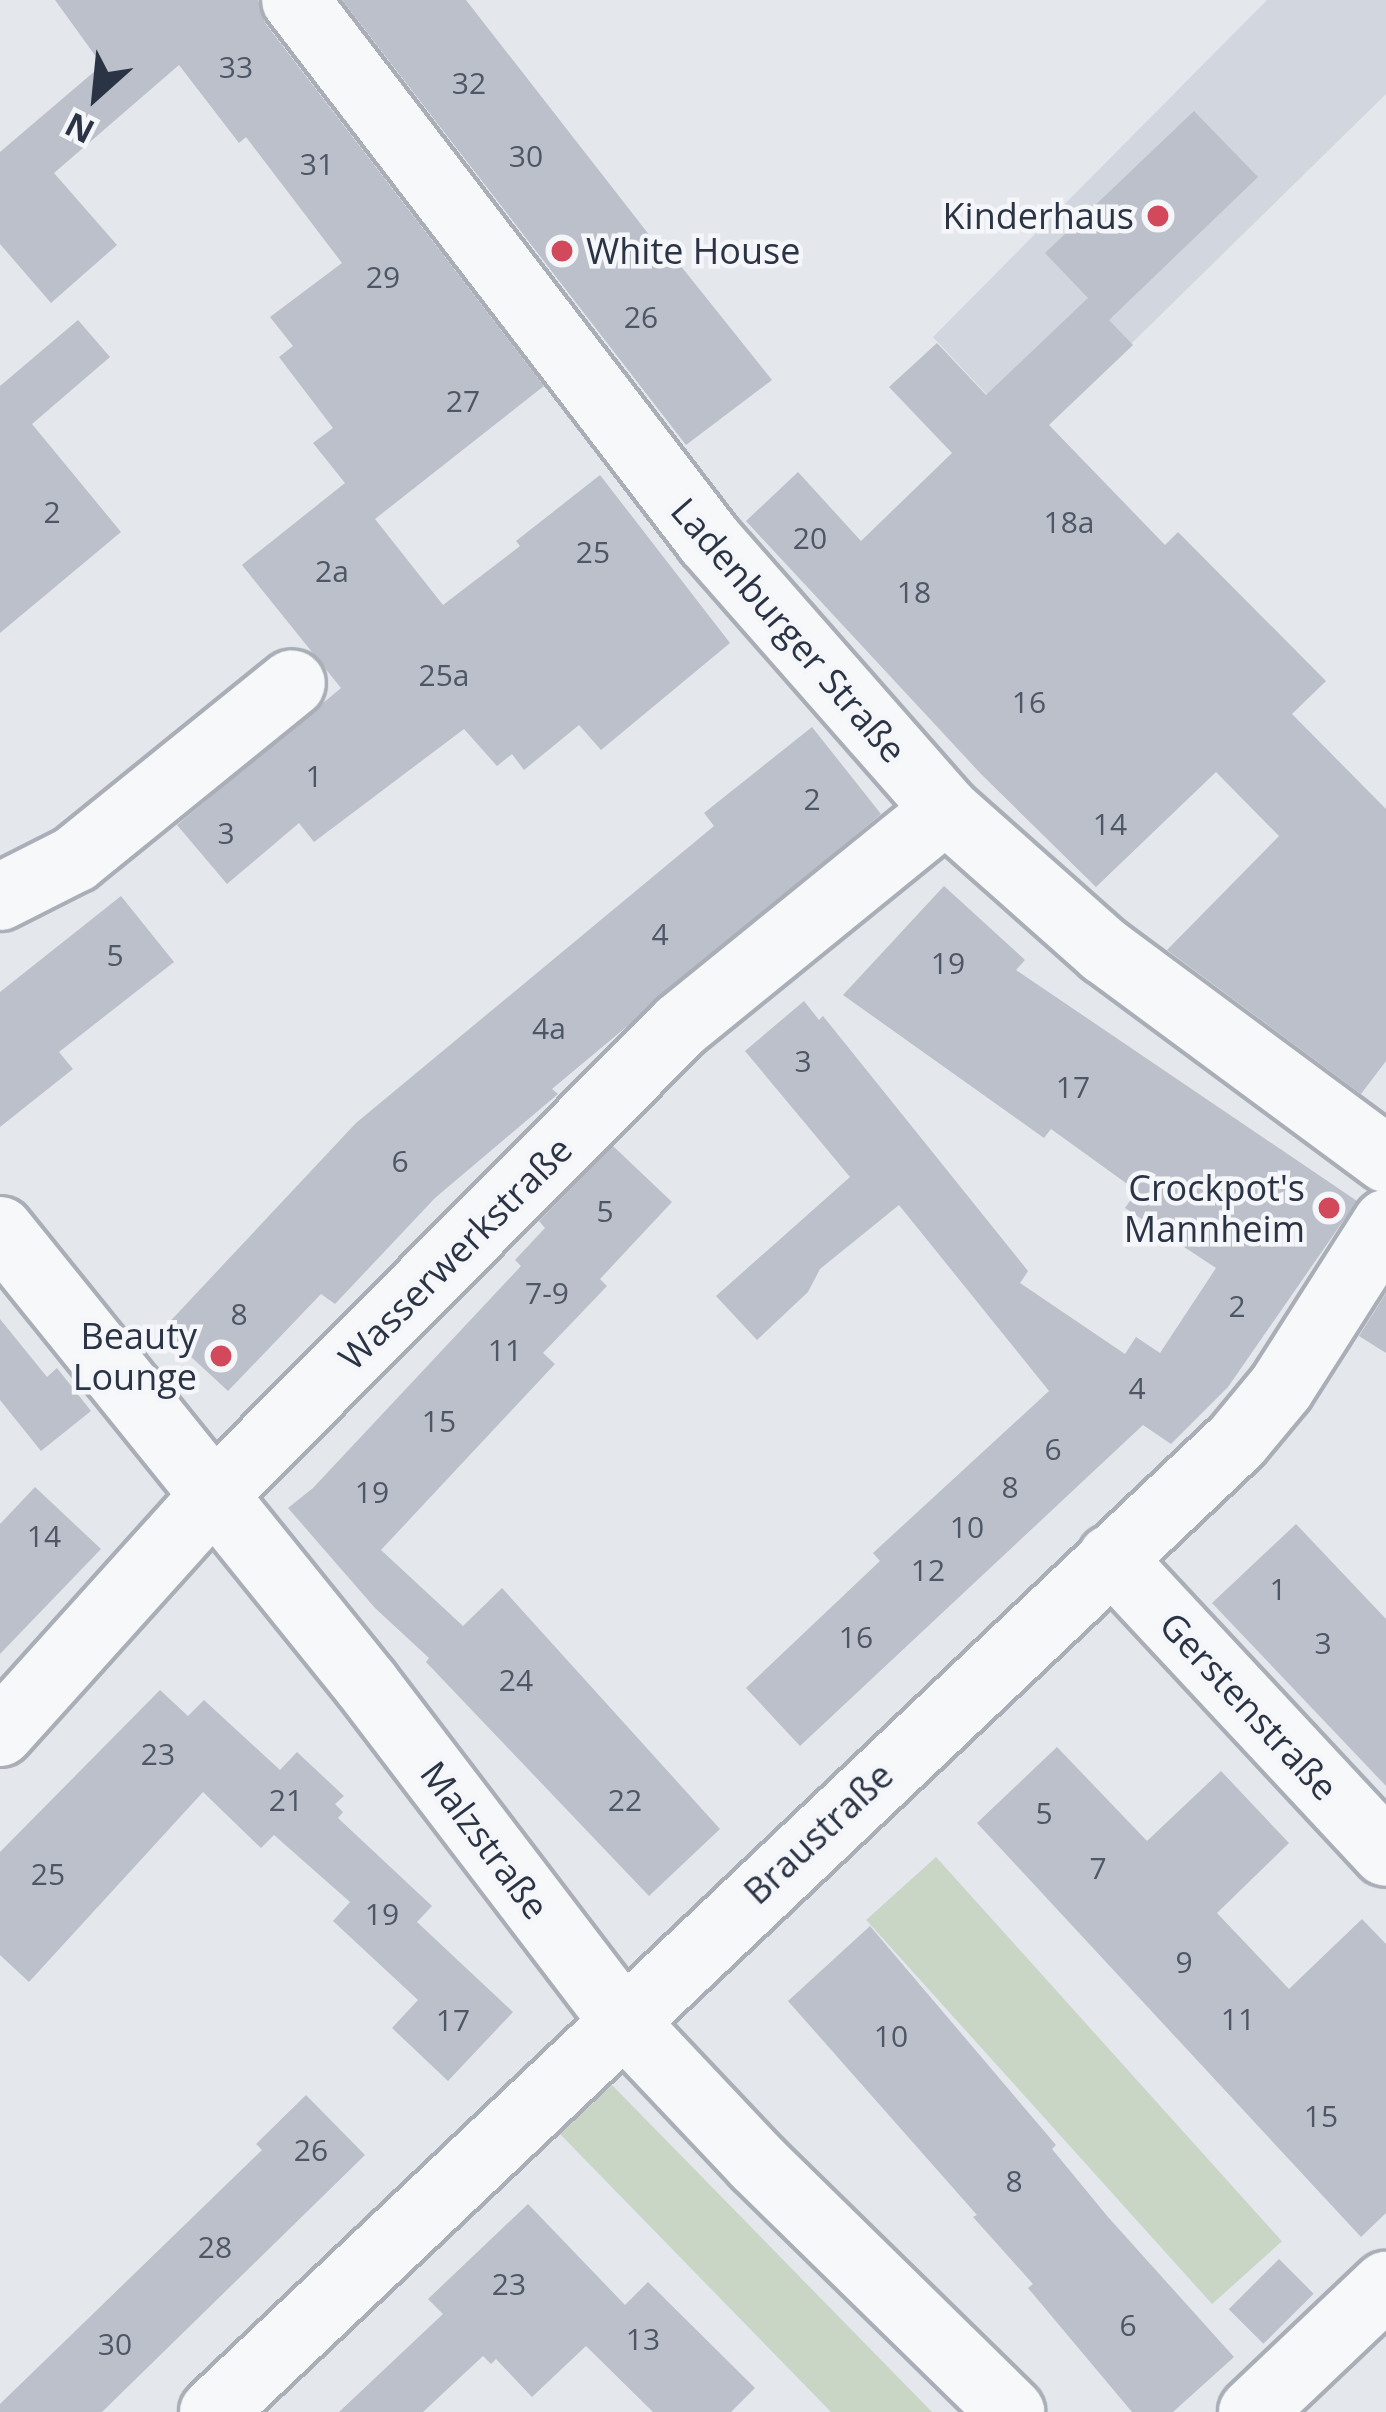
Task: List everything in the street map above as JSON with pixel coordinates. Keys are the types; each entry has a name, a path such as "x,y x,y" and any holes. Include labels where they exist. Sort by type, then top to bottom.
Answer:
{"street":[{"name":"Ladenburger Straße","path":"295,0 710,540 946,810 1106,951 1386,1159"},
{"path":"0,897 75,859 292,683"},
{"name":"Wasserwerkstraße","path":"0,1733 216,1493 681,1025 946,810"},
{"name":"Braustraße","path":"213,2412 621,2019 1256,1421 1386,1223"},
{"name":"Malzstraße","path":"0,1231 216,1493 621,2019 757,2163 1011,2412"},
{"name":"Gerstenstraße","path":"1112,1558 1386,1852"},
{"path":"1252,2412 1386,2285"}],"shaded area":[{"name":"Kinderhaus","path":"1267,0 1386,0 1386,94 1031,442 933,337"}],"green space":[{"path":"936,1857 1282,2241 1212,2304 866,1920"},
{"path":"612,2085 932,2412 831,2412 560,2134"}],"building":[{"path":"55,0 258,0 265,23 544,386 375,519 443,605 520,546 516,541 600,475 730,643 601,750 579,725 524,770 512,754 497,766 464,729 314,842 299,823 227,884 177,825 341,688 242,565 345,483 313,443 333,428 279,357 293,346 270,317 342,263 246,137 239,143 179,65 54,173 117,245 51,303 0,244 0,152 102,65"},
{"path":"342,0 466,0 675,268 680,265 772,380 686,445"},
{"path":"1194,111 1258,177 1109,320 1133,345 1049,425 1165,545 1178,532 1326,681 1292,714 1386,809 1386,1061 1361,1094 1167,950 1279,836 1216,772 1096,887 981,774 746,521 798,472 861,541 952,453 889,387 937,343 986,395 1088,298 1045,253"},
{"path":"78,320 110,357 32,424 121,532 0,633 0,386"},
{"path":"812,727 881,814 552,1089 558,1094 435,1198 335,1304 321,1294 228,1391 162,1330 356,1123 714,826 704,813"},
{"path":"944,886 1025,960 1016,970 1357,1201 1228,1387 1171,1444 1143,1425 800,1746 746,1688 880,1561 873,1553 1049,1391 899,1205 820,1269 808,1292 757,1340 716,1296 850,1177 745,1051 804,1001 819,1020 823,1016 1028,1271 1020,1283 1125,1354 1136,1337 1160,1353 1216,1268 1125,1208 1137,1191 1051,1129 1044,1138 843,995"},
{"path":"121,896 174,962 59,1052 73,1069 0,1127 0,992"},
{"path":"613,1146 672,1202 600,1279 607,1286 543,1353 555,1364 381,1550 463,1626 502,1588 720,1829 649,1896 426,1662 429,1658 375,1608 288,1508 313,1488 521,1266 515,1260 545,1228 539,1221"},
{"path":"1386,1293 1386,1353 1359,1336"},
{"path":"0,1319 47,1377 57,1368 91,1411 41,1451 0,1400"},
{"path":"35,1487 101,1549 0,1654 0,1524"},
{"path":"1296,1524 1386,1619 1386,1786 1212,1603"},
{"path":"160,1690 188,1716 204,1700 280,1770 297,1752 344,1796 335,1804 343,1812 338,1818 432,1906 417,1922 513,2012 448,2081 392,2028 418,2000 333,1921 350,1902 274,1835 261,1848 203,1792 29,1982 0,1955 0,1852"},
{"path":"1057,1747 1147,1841 1221,1771 1289,1843 1217,1913 1289,1989 1362,1919 1386,1944 1386,2213 1361,2237 977,1823"},
{"path":"870,1926 1056,2145 1052,2149 1108,2217 1234,2357 1173,2412 1132,2412 1028,2288 1033,2284 973,2217 977,2215 788,2001"},
{"path":"306,2095 365,2155 102,2412 0,2412 0,2404 262,2150 256,2144"},
{"path":"528,2204 625,2305 648,2282 755,2388 731,2412 653,2412 586,2346 532,2397 496,2359 491,2364 483,2356 423,2412 339,2412 443,2314 428,2299"},
{"path":"1279,2259 1314,2294 1263,2344 1229,2309"}],"place":[{"name":"Kinderhaus","path":"1158,216"},
{"name":"White House","path":"562,251"},
{"name":"Crockpot's Mannheim","path":"1329,1208"},
{"name":"Beauty Lounge","path":"221,1356"}]}
